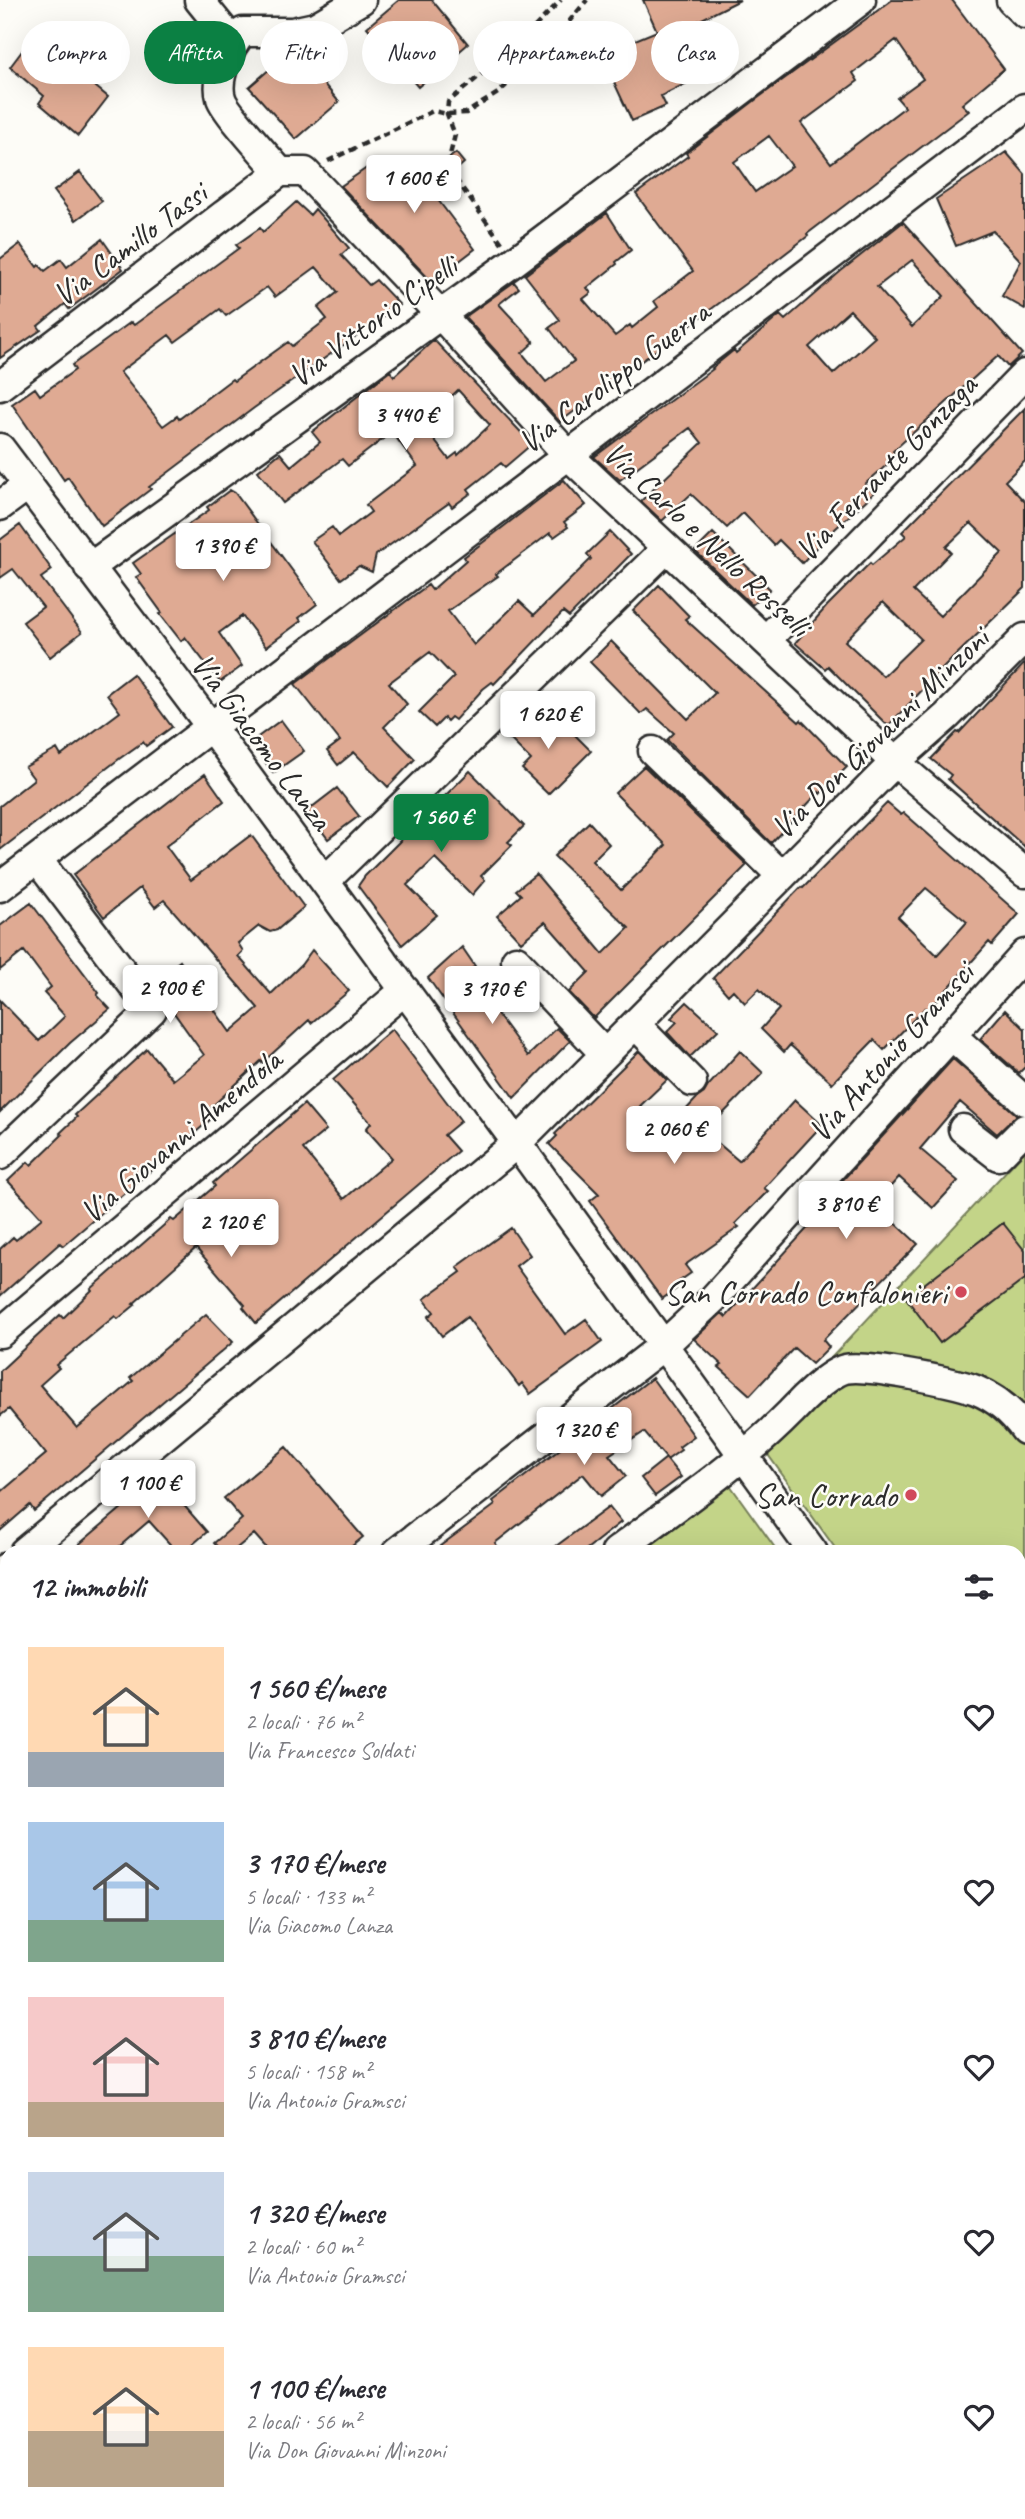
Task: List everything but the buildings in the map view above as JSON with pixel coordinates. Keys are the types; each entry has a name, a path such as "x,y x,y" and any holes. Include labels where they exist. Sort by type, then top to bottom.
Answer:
{"street":[{"path":"199,0 216,21"},
{"path":"246,32 292,32 315,27 361,0"},
{"name":"Via Vittorio Cipelli","path":"89,568 515,261 861,0"},
{"path":"1011,0 1025,14"},
{"name":"Via Carlo e Nello Rosselli","path":"220,84 221,99 292,172 440,314 568,454 895,762 1025,873"},
{"name":"Via Carolippo Guerra","path":"0,887 1024,110"},
{"name":"Via Camillo Tassi","path":"0,386 292,172"},
{"name":"Via Ferrante Gonzaga","path":"766,640 1025,374"},
{"name":"Via Giacomo Lanza","path":"0,448 405,990 808,1545"},
{"path":"0,506 27,486"},
{"path":"324,881 667,548"},
{"name":"Via Don Giovanni Minzoni","path":"32,1545 517,1143 895,762 947,716 1025,638"},
{"name":"Via Don Giovanni Minzoni","path":"653,751 782,876"},
{"path":"0,1155 152,1010 37,859"},
{"name":"Via Antonio Gramsci","path":"406,1545 664,1345 713,1299 1025,954"},
{"path":"516,960 605,1054"},
{"name":"Via Giovanni Amendola","path":"0,1333 405,990"},
{"path":"635,1024 692,1082"},
{"path":"951,1035 1025,1101"},
{"path":"963,1129 998,1156 1025,1129"},
{"path":"625,1545 744,1455 810,1392 844,1369 878,1369 977,1390 1014,1414 1025,1430"}],"path":[{"path":"515,261 447,167 455,135 447,114 448,102 517,45 561,0"},
{"path":"292,172 433,111 447,114 466,113 498,93 547,48 587,0"}],"green space":[{"name":"San Corrado","path":"1025,1151 1025,1545 833,1545 756,1438"},
{"path":"725,1478 773,1545 637,1545"}],"place":[{"name":"San Corrado Confalonieri","path":"961,1292"},
{"name":"San Corrado","path":"911,1495"}]}
